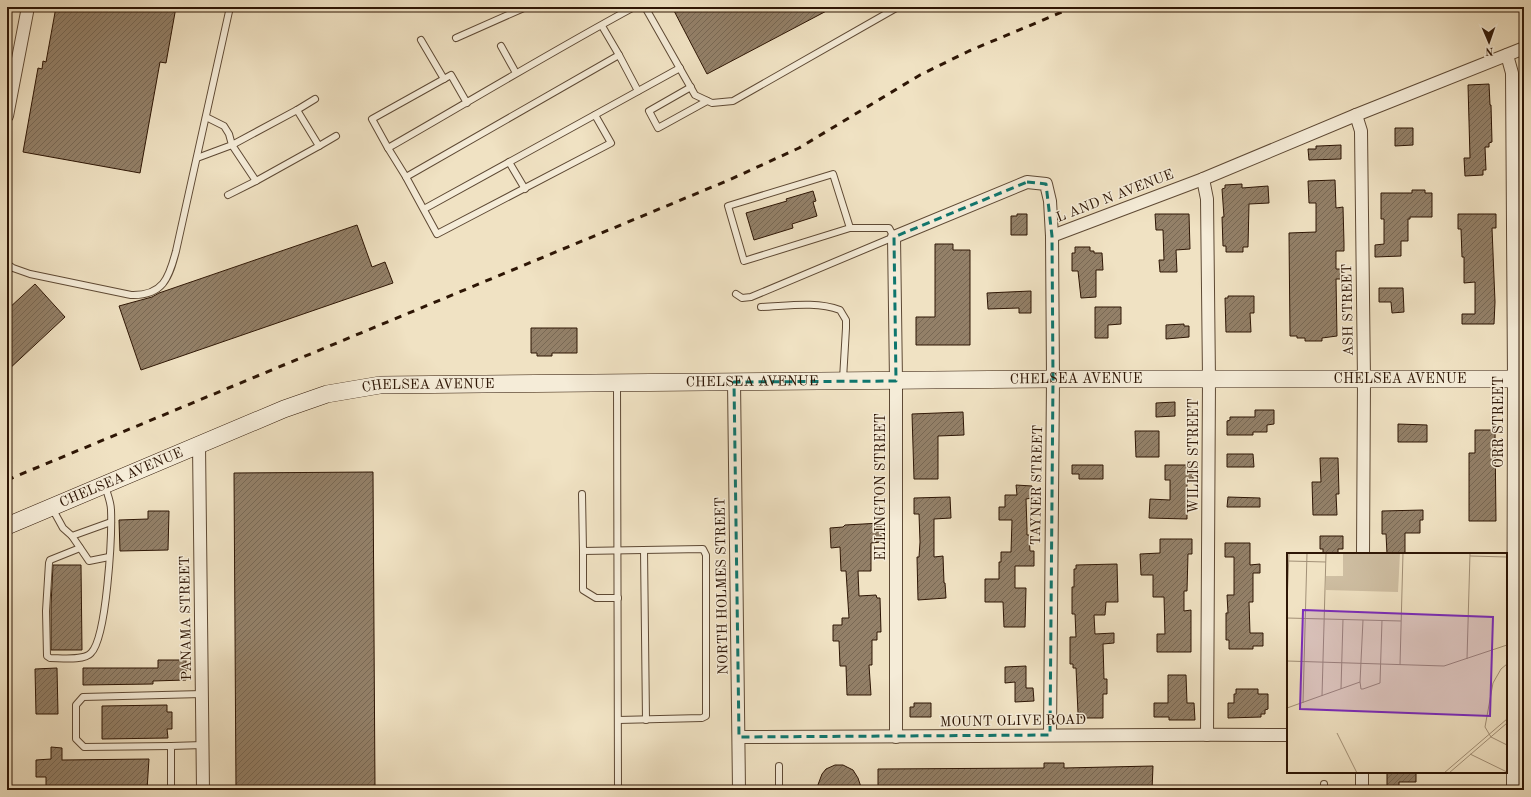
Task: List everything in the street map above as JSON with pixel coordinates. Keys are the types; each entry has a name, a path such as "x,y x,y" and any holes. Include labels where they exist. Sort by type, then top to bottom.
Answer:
{"main road":[{"name":"CHELSEA AVENUE","path":"7,526 284,409 327,394 380,385 1053,379 1519,379"}],"street":[{"path":"7,116 28,7"},
{"name":"L AND N AVENUE","path":"894,237 1027,182 1046,184 1050,201 1052,236 1203,179 1356,115 1524,48"},
{"name":"ORR STREET","path":"1507,55 1512,73 1519,379 1512,790"},
{"name":"ASH STREET","path":"1356,115 1361,131 1364,380 1363,553"},
{"name":"WILLIS STREET","path":"1203,179 1207,199 1209,379 1207,735"},
{"name":"TAYNER STREET","path":"1050,735 1053,379 1052,236"},
{"name":"ELLINGTON STREET","path":"894,237 896,381 896,737"},
{"name":"NORTH HOLMES STREET","path":"734,382 740,790"},
{"name":"PANAMA STREET","path":"200,445 203,790"},
{"name":"MOUNT OLIVE ROAD","path":"739,737 1287,735"},
{"path":"1362,773 1362,790"}],"lane":[{"path":"7,264 13,268 30,274 131,296 143,296 155,291 163,283 170,272 230,7"},
{"path":"456,38 526,7"},
{"path":"388,148 516,73 634,7"},
{"path":"644,7 695,95 712,103 733,101 898,7"},
{"path":"602,26 638,91"},
{"path":"422,40 444,79"},
{"path":"501,46 516,73"},
{"path":"406,177 619,56"},
{"path":"424,209 680,68"},
{"path":"467,103 451,75 372,119 437,234 611,143 595,115"},
{"path":"690,87 649,111 658,128 707,101"},
{"path":"197,158 232,145 316,99"},
{"path":"297,110 319,146"},
{"path":"206,117 224,126 229,134 232,145 256,180"},
{"path":"228,195 336,136"},
{"path":"509,162 525,189"},
{"path":"850,228 833,174 728,206 744,261 850,228 889,228 894,237"},
{"name":"L AND N AVENUE","path":"736,294 742,298 751,297 894,237"},
{"path":"761,307 806,305 832,307 840,310 846,320 842,381"},
{"path":"617,382 618,790"},
{"path":"80,548 50,560 46,611 48,656 50,658 85,658 92,653 98,641 107,590 112,508 105,484"},
{"path":"582,494 583,590 596,598 618,598"},
{"path":"51,507 63,528 72,536 89,560 109,557"},
{"path":"72,536 111,522"},
{"path":"583,551 703,549 706,555 706,716 702,718 618,720"},
{"path":"644,550 646,720"},
{"path":"202,694 83,697 76,705 76,739 84,747 203,745"},
{"path":"171,746 171,790"},
{"path":"779,766 779,790"}],"highlighted area":[{"path":"1027,182 1046,184 1052,236 1053,379 1050,735 739,737 734,382 896,381 894,237"}],"building":[{"path":"56,7 176,7 166,63 160,62 140,173 23,152 38,68 42,69 43,61 46,62"},
{"path":"672,7 834,7 707,74"},
{"path":"1489,84 1492,142 1489,143 1489,147 1485,147 1486,170 1483,170 1483,175 1465,176 1464,158 1470,158 1468,85"},
{"path":"1395,128 1413,128 1413,145 1395,146"},
{"path":"1341,145 1341,159 1309,160 1308,149 1316,149 1316,146"},
{"path":"1335,180 1336,208 1343,207 1344,243 1344,251 1336,251 1336,269 1341,269 1341,279 1336,279 1337,336 1322,338 1322,341 1305,341 1305,338 1290,336 1289,233 1316,232 1316,203 1309,203 1308,181"},
{"path":"1242,184 1242,188 1268,186 1269,203 1249,204 1248,247 1243,247 1243,252 1226,252 1226,246 1223,246 1222,217 1224,217 1222,189 1225,188 1225,185"},
{"path":"1412,190 1425,190 1425,193 1432,193 1432,217 1410,217 1410,219 1408,219 1408,241 1401,241 1401,256 1375,257 1375,245 1384,244 1384,219 1381,219 1381,193 1412,193"},
{"path":"813,191 816,201 813,202 817,216 792,224 793,228 754,240 746,213 787,201 786,199"},
{"path":"1017,214 1027,214 1027,235 1011,235 1011,216 1017,216"},
{"path":"1155,214 1189,214 1190,249 1176,250 1177,272 1160,272 1159,260 1164,260 1163,230 1156,230"},
{"path":"1458,214 1496,214 1496,228 1492,228 1495,302 1494,324 1462,324 1462,314 1475,314 1475,282 1464,283 1464,257 1462,257 1461,229 1458,229"},
{"path":"357,225 372,267 385,262 393,283 141,370 119,306 152,297 159,293"},
{"path":"935,244 953,244 953,250 970,250 970,345 916,345 916,317 935,317"},
{"path":"1075,247 1090,247 1090,251 1094,251 1094,253 1102,253 1103,270 1096,270 1096,297 1081,298 1078,271 1072,271 1072,253 1075,253"},
{"path":"35,284 65,317 7,371 7,310"},
{"path":"1379,288 1403,288 1404,312 1392,313 1391,302 1379,302"},
{"path":"1031,291 1031,313 1019,313 1019,308 988,309 987,293"},
{"path":"1228,296 1254,296 1254,313 1250,313 1251,332 1226,332 1225,298 1228,298"},
{"path":"1095,307 1121,307 1121,324 1108,325 1108,338 1095,338"},
{"path":"1184,324 1184,326 1189,326 1189,337 1166,339 1166,325"},
{"path":"531,328 577,328 577,353 552,353 552,356 537,356 537,353 531,353"},
{"path":"1175,402 1175,416 1156,417 1156,403"},
{"path":"1255,410 1274,410 1274,424 1267,425 1267,432 1253,432 1253,435 1227,435 1227,421 1230,420 1230,417 1255,417"},
{"path":"963,412 964,435 938,436 938,479 914,479 912,414"},
{"path":"1398,424 1427,425 1427,442 1398,442"},
{"path":"1475,430 1495,430 1496,521 1469,521 1469,453 1475,453"},
{"path":"1135,431 1159,431 1159,457 1136,457"},
{"path":"1227,454 1253,454 1254,467 1227,467"},
{"path":"1320,458 1338,458 1339,494 1336,494 1337,515 1313,515 1312,482 1321,482"},
{"path":"1072,465 1103,465 1103,479 1079,479 1079,474 1072,474"},
{"path":"1165,465 1193,465 1193,480 1187,480 1187,519 1149,518 1150,499 1170,500 1170,480 1165,480"},
{"path":"373,472 375,790 236,790 234,473"},
{"path":"1016,485 1032,486 1032,498 1026,499 1027,535 1029,535 1030,551 1034,551 1034,566 1015,566 1015,588 1026,588 1025,627 1004,627 1003,602 985,602 985,579 999,579 999,562 1001,562 1001,552 1011,552 1012,520 999,520 999,507 1005,507 1005,495 1017,495"},
{"path":"950,497 951,518 934,519 934,557 943,556 946,598 918,600 917,557 919,557 920,542 919,514 914,514 914,498"},
{"path":"1228,497 1260,498 1260,507 1227,507"},
{"path":"1423,510 1423,520 1420,520 1420,533 1405,533 1405,553 1387,553 1386,534 1382,534 1382,511"},
{"path":"148,511 169,511 168,550 120,551 119,520 148,519"},
{"path":"881,523 881,542 871,543 871,571 858,571 859,596 876,595 877,598 880,598 881,632 877,632 877,640 872,640 872,665 869,665 871,695 847,695 846,666 840,666 839,641 833,641 833,625 842,625 842,618 849,618 846,571 841,571 840,547 831,548 830,528 843,527 845,525"},
{"path":"1320,536 1343,536 1343,549 1338,549 1338,553 1323,553 1323,549 1320,549"},
{"path":"1160,539 1192,539 1192,554 1188,554 1187,591 1184,591 1184,611 1191,610 1191,652 1157,652 1157,634 1165,634 1164,597 1153,597 1153,575 1141,575 1140,554 1160,553"},
{"path":"1225,543 1250,543 1250,565 1260,564 1260,573 1253,573 1253,602 1249,602 1250,633 1263,633 1263,646 1253,646 1253,649 1229,649 1229,640 1226,640 1226,613 1228,613 1227,595 1234,595 1234,557 1225,557"},
{"path":"1117,564 1118,602 1106,602 1105,615 1094,615 1095,634 1114,633 1114,643 1103,644 1104,679 1107,679 1107,694 1103,694 1103,718 1081,718 1081,712 1078,713 1076,668 1073,668 1073,664 1070,664 1070,637 1076,637 1075,614 1072,614 1074,569 1076,569 1076,565"},
{"path":"53,565 81,565 82,650 51,650"},
{"path":"158,660 186,660 186,680 153,681 153,684 83,685 83,668 158,668"},
{"path":"1026,666 1026,688 1033,688 1034,701 1015,702 1015,682 1005,683 1005,667"},
{"path":"57,668 58,714 36,714 35,669"},
{"path":"1168,675 1186,675 1187,703 1194,703 1195,720 1169,720 1169,717 1154,717 1154,703 1168,703"},
{"path":"1236,689 1258,689 1258,694 1268,694 1268,709 1265,710 1265,714 1261,714 1261,717 1228,718 1228,703 1234,703 1234,694 1236,694"},
{"path":"914,703 931,703 931,717 910,717 910,707 914,707"},
{"path":"167,705 167,712 172,712 172,729 167,729 168,738 102,739 102,706"},
{"path":"51,747 62,748 62,760 149,759 147,790 46,790 46,777 36,777 36,760 51,759"},
{"path":"1044,763 1064,763 1064,768 1153,766 1152,790 878,790 878,769 1044,768"},
{"path":"835,765 843,765 853,770 858,778 862,790 816,790 822,774 826,769"},
{"path":"1387,773 1416,773 1416,782 1399,782 1399,790 1387,790"}],"railway":[{"path":"7,480 729,180 799,148 920,75 969,51 1074,7"}]}
